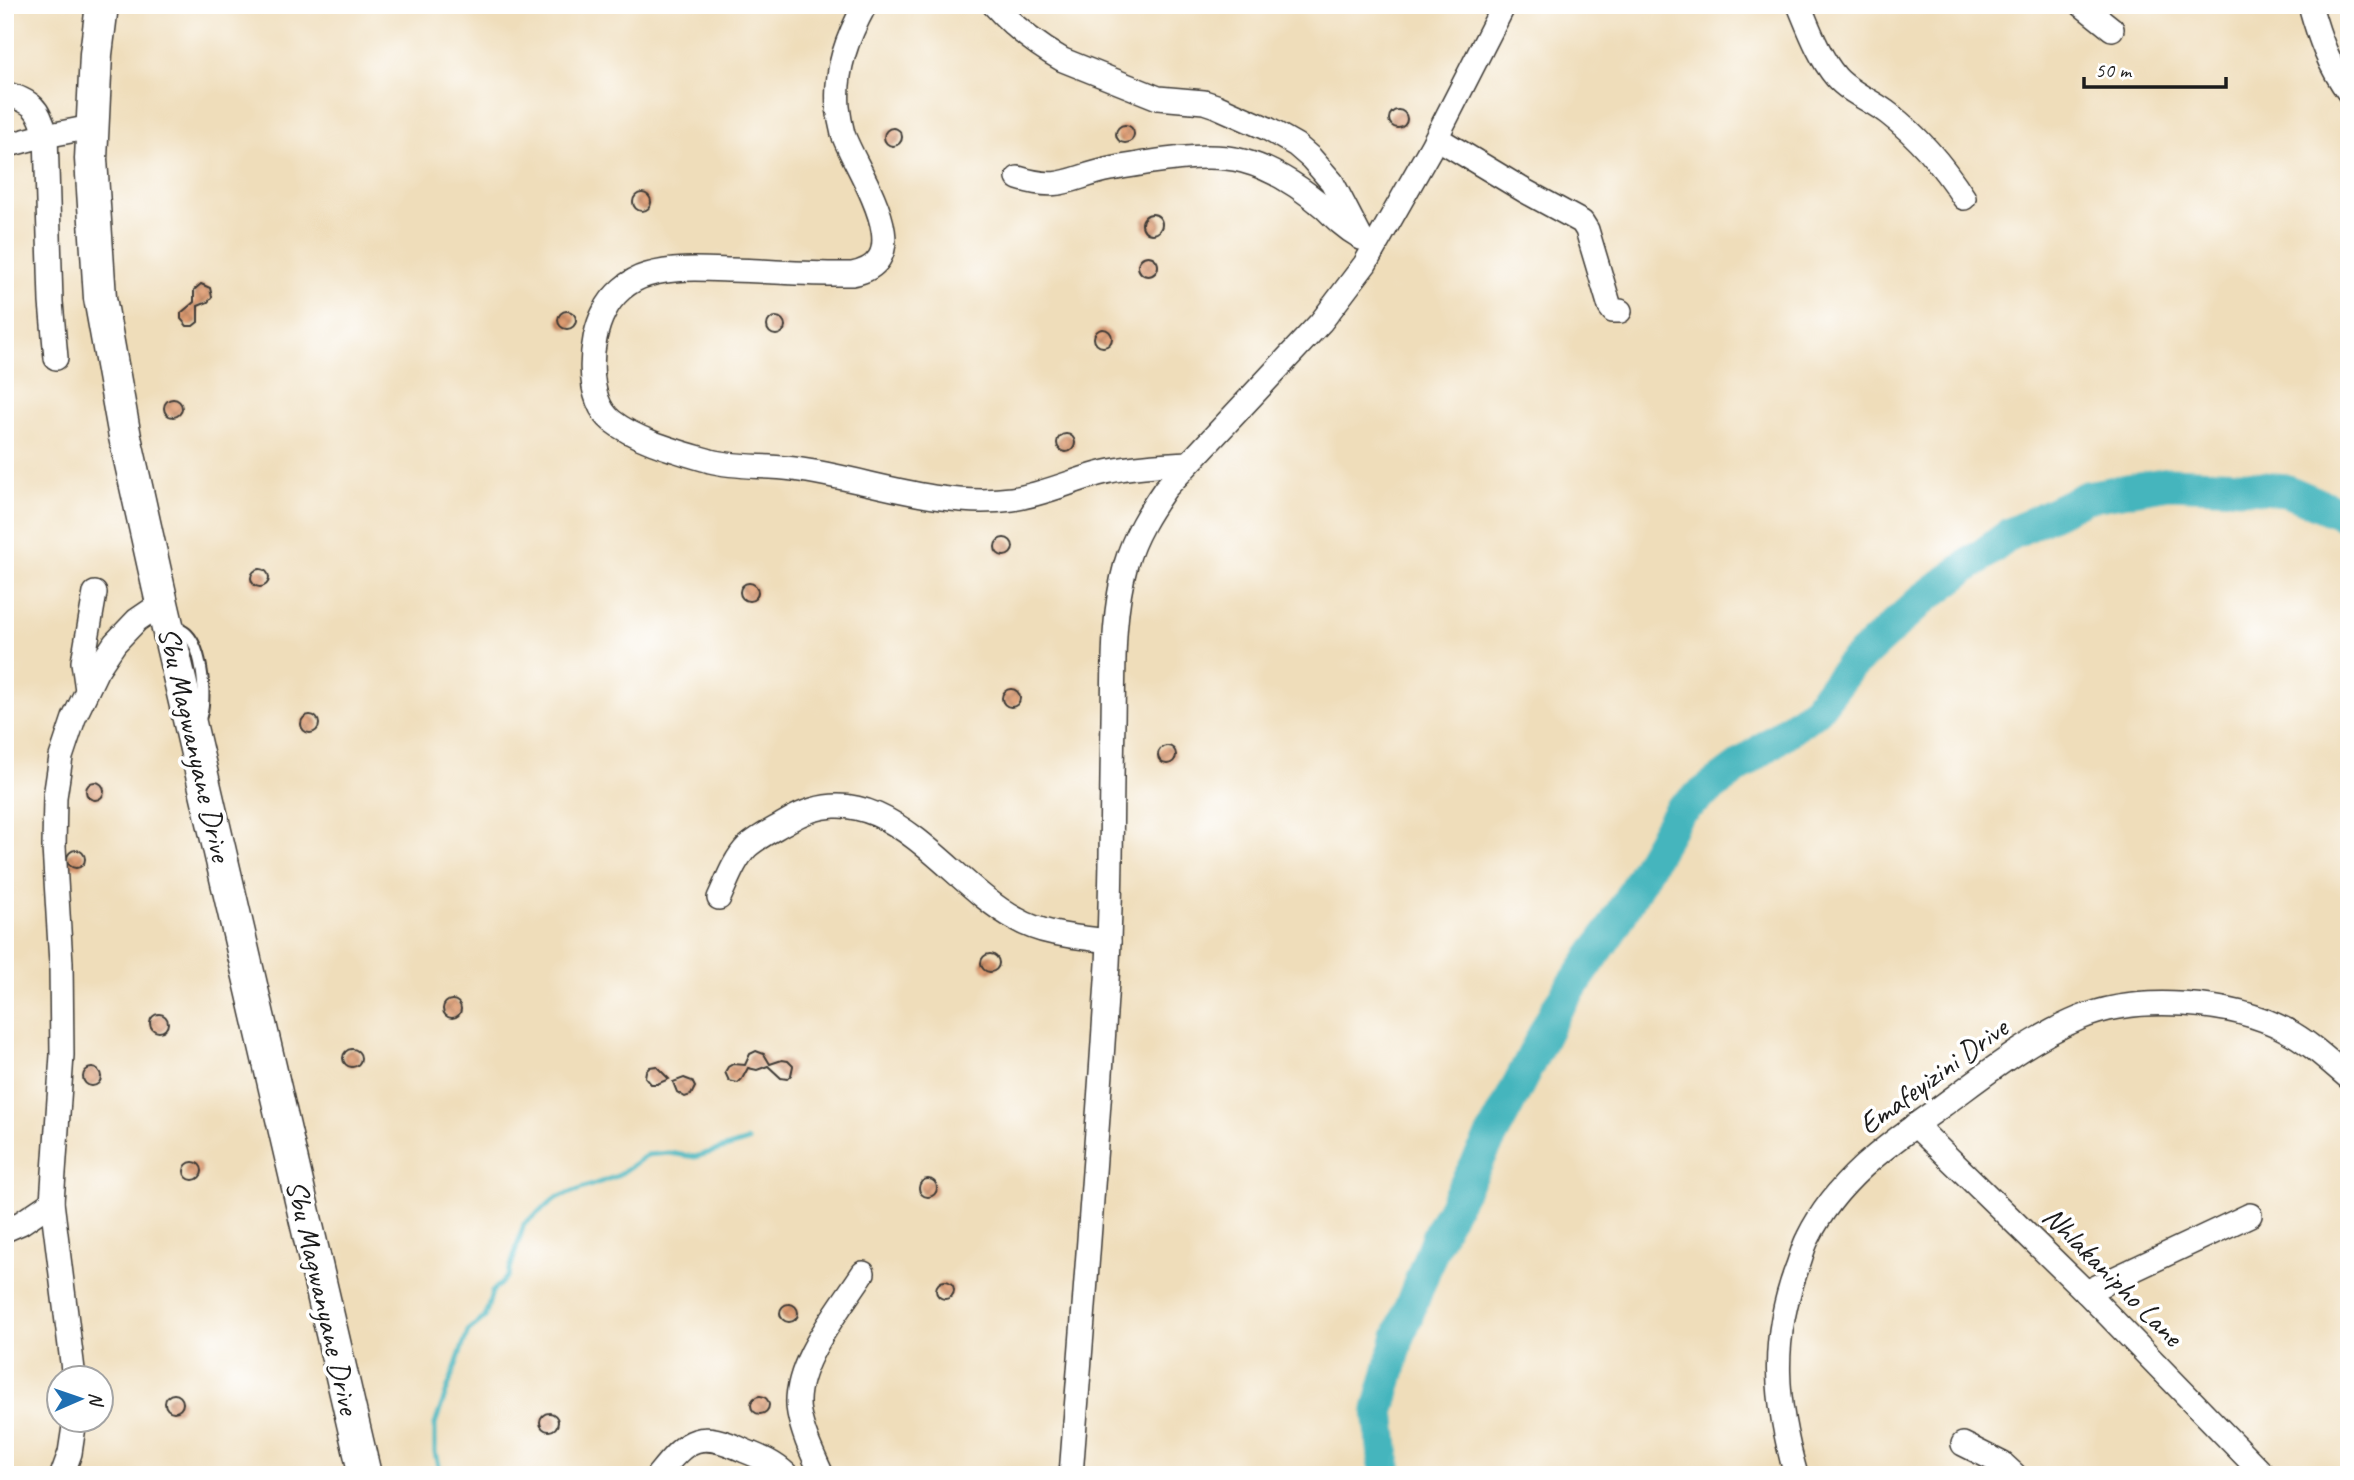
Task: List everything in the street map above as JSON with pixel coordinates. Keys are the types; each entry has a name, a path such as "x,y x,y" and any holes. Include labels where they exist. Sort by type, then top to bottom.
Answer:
{"main road":[{"name":"Sbu Magwanyane Drive","path":"102,5 91,127 100,298 125,437 164,613 365,1475"}],"street":[{"path":"865,5 841,57 837,84 843,133 883,226 883,251 874,265 866,272 852,274 692,269 663,271 631,281 604,310 596,331 593,385 600,405 611,420 628,430 661,445 710,461 734,466 791,468 946,499 1013,499 1122,468 1187,463"},
{"path":"994,5 1040,45 1063,60 1158,97 1204,102 1216,106 1268,129 1296,145 1317,163 1332,182 1369,242"},
{"path":"1071,1475 1100,1106 1109,941 1114,646 1119,593 1126,563 1149,512 1187,463 1257,393 1349,288 1369,242 1437,138 1504,5"},
{"path":"1799,5 1809,31 1836,77 1889,113 1908,130 1950,177 1964,198"},
{"path":"2082,5 2112,29"},
{"path":"2310,5 2320,41 2349,93"},
{"path":"5,93 31,104 39,111 46,135 51,302 56,358"},
{"path":"5,146 91,127"},
{"path":"1437,138 1582,222 1587,230 1610,307 1613,312 1620,311"},
{"path":"1018,178 1053,185 1109,170 1207,156 1228,158 1264,168 1287,181 1351,232 1369,242"},
{"path":"88,690 83,662 95,593"},
{"path":"72,1364 52,1202 62,1055 61,962 54,847 55,797 61,757 74,718 115,643 137,620 164,613"},
{"path":"719,898 738,859 747,847 758,839 799,814 822,807 847,806 884,817 917,839 948,869 986,899 1031,927 1109,941"},
{"name":"Emafeyizini Drive","path":"1796,1475 1785,1438 1777,1373 1779,1338 1789,1291 1808,1238 1833,1198 1852,1176 1915,1125 2043,1036 2082,1017 2139,1006 2195,1005 2258,1018 2286,1030 2309,1045 2349,1078"},
{"name":"Nhlakanipho Lane","path":"1915,1125 2086,1292 2264,1475"},
{"path":"5,1230 52,1202"},
{"path":"2086,1292 2250,1214"},
{"path":"822,1475 804,1432 798,1396 815,1347 863,1273"},
{"path":"62,1475 73,1434"},
{"path":"658,1475 670,1459 685,1446 696,1440 712,1438 766,1461 787,1475"},
{"path":"1963,1444 2003,1464 2015,1475"}],"building":[{"path":"1394,110 1402,110 1407,119 1405,126 1394,128 1389,123 1389,115"},
{"path":"1121,125 1129,125 1134,134 1132,141 1121,143 1116,138 1116,130"},
{"path":"889,128 897,128 902,137 900,144 889,146 884,141 884,133"},
{"path":"638,193 646,193 651,202 649,209 638,211 633,206 633,198"},
{"path":"1152,214 1159,217 1162,224 1159,231 1152,234 1145,231 1142,224 1145,217"},
{"path":"1148,256 1155,259 1158,266 1155,273 1148,276 1141,273 1138,266 1141,259"},
{"path":"201,284 210,288 212,297 198,306 198,322 187,326 181,319 181,313 194,302 194,290"},
{"path":"563,311 571,311 576,320 574,327 563,329 558,324 558,316"},
{"path":"772,317 780,317 785,326 783,333 772,335 767,330 767,322"},
{"path":"1099,329 1107,329 1112,338 1110,345 1099,347 1094,342 1094,334"},
{"path":"169,399 177,399 182,408 180,415 169,417 164,412 164,404"},
{"path":"1062,434 1070,434 1075,443 1073,450 1062,452 1057,447 1057,439"},
{"path":"1000,538 1008,538 1013,547 1011,554 1000,556 995,551 995,543"},
{"path":"256,569 264,569 269,578 267,585 256,587 251,582 251,574"},
{"path":"745,583 753,583 758,592 756,599 745,601 740,596 740,588"},
{"path":"1007,689 1015,689 1020,698 1018,705 1007,707 1002,702 1002,694"},
{"path":"306,715 314,715 319,724 317,731 306,733 301,728 301,720"},
{"path":"1163,746 1171,746 1176,755 1174,762 1163,764 1158,759 1158,751"},
{"path":"91,782 99,782 104,791 102,798 91,800 86,795 86,787"},
{"path":"76,850 82,853 85,859 82,865 76,868 70,865 67,859 70,853"},
{"path":"986,954 994,954 999,963 997,970 986,972 981,967 981,959"},
{"path":"448,1000 456,1000 461,1009 459,1016 448,1018 443,1013 443,1005"},
{"path":"155,1014 163,1014 168,1023 166,1030 155,1032 150,1027 150,1019"},
{"path":"348,1049 356,1049 361,1058 359,1065 348,1067 343,1062 343,1054"},
{"path":"756,1051 764,1054 770,1064 788,1061 793,1066 791,1075 787,1079 781,1078 768,1066 757,1070 748,1068 738,1083 729,1081 725,1072 728,1067 733,1064 745,1065 750,1054"},
{"path":"656,1066 669,1079 651,1084 645,1077 646,1071"},
{"path":"88,1068 96,1068 101,1077 99,1084 88,1086 83,1081 83,1073"},
{"path":"684,1078 692,1081 695,1087 691,1095 685,1097 677,1092 673,1082"},
{"path":"189,1162 197,1162 202,1171 200,1178 189,1180 184,1175 184,1167"},
{"path":"924,1179 932,1179 937,1188 935,1195 924,1197 919,1192 919,1184"},
{"path":"941,1281 949,1281 954,1290 952,1297 941,1299 936,1294 936,1286"},
{"path":"785,1304 793,1304 798,1313 796,1320 785,1322 780,1317 780,1309"},
{"path":"170,1394 178,1394 183,1403 181,1410 170,1412 165,1407 165,1399"},
{"path":"756,1396 764,1396 769,1405 767,1412 756,1414 751,1409 751,1401"},
{"path":"545,1413 553,1413 558,1422 556,1429 545,1431 540,1426 540,1418"}],"waterway":[{"path":"1386,1475 1379,1410 1398,1339 1438,1235 1557,1008 1612,929 1679,811 1817,709 1849,667 1923,599 2012,533 2086,497 2169,483 2242,486 2285,490 2349,517"},
{"path":"440,1475 435,1452 435,1424 468,1331 485,1317 492,1292 508,1276 524,1224 556,1198 617,1176 647,1155 669,1153 695,1157 748,1141"}]}
